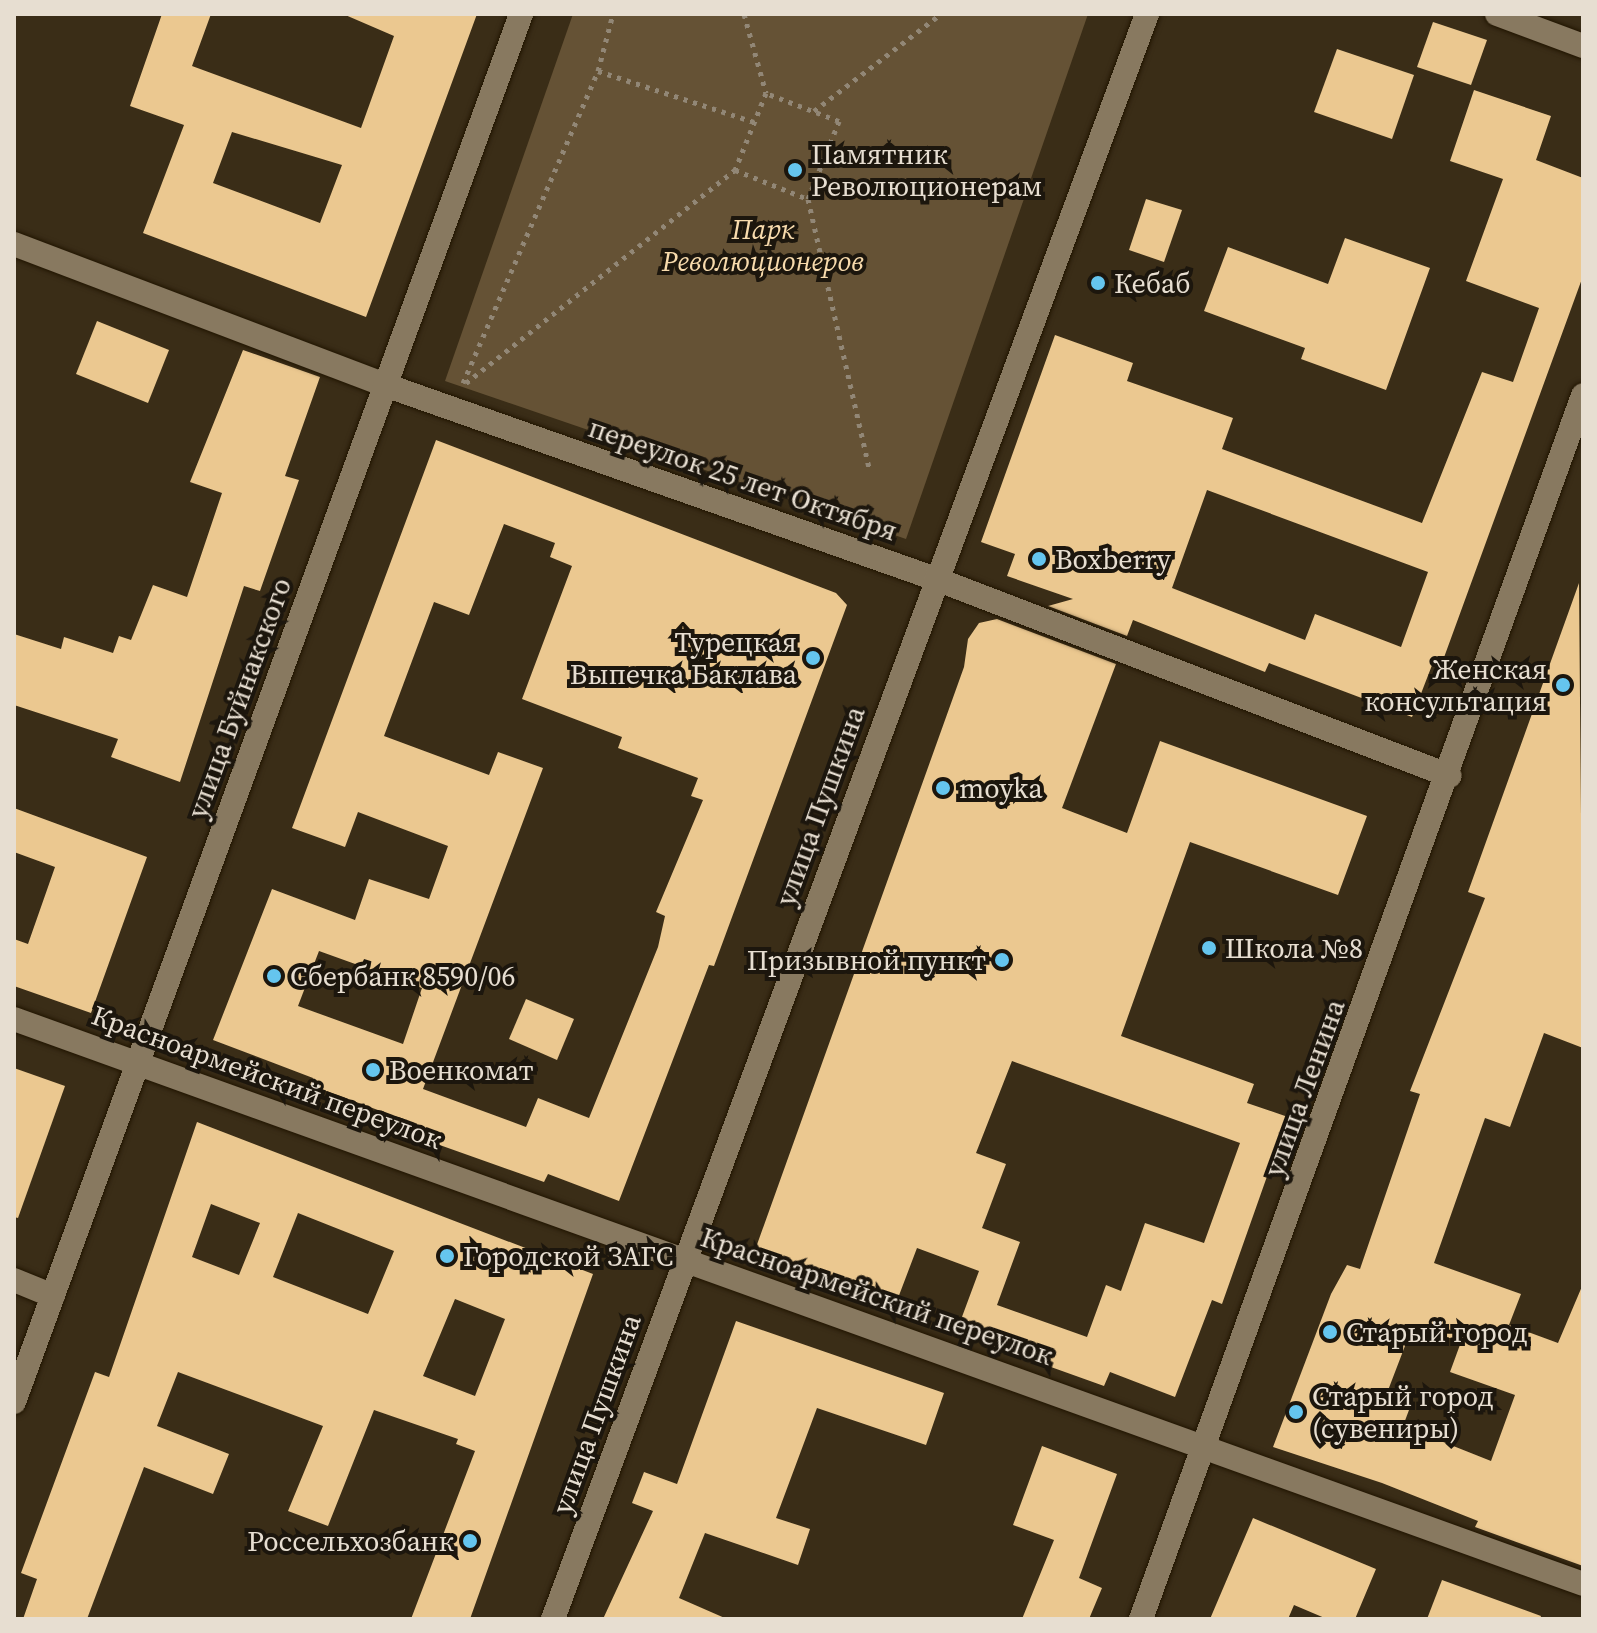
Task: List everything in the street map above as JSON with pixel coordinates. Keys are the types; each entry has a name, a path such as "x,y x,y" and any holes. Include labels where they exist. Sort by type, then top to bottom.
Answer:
{"street":[{"name":"улица Буйнакского","path":"14,1402 521,14"},
{"name":"улица Пушкина","path":"553,1619 1147,14"},
{"path":"1497,14 1583,46"},
{"name":"переулок 25 лет Октября","path":"14,244 385,385 458,398 1450,776"},
{"name":"улица Ленина","path":"1141,1619 1578,424 1583,395"},
{"name":"Красноармейский переулок","path":"14,1019 139,1061 684,1261 1205,1443 1583,1584"},
{"path":"14,1280 53,1296"}],"path":[{"path":"458,398 598,71 613,14"},
{"path":"458,398 735,170 766,93 744,14"},
{"path":"814,111 941,14"},
{"path":"598,71 754,122"},
{"path":"766,93 839,121 808,199 869,468"},
{"path":"735,170 808,199"}],"green space":[{"name":"Парк Революционеров","path":"573,14 1088,14 906,539 445,381"}],"building":[{"path":"162,14 211,14 192,66 361,128 394,36 343,14 477,14 366,317 143,233 184,125 130,106","holes":["232,132 342,165 320,223 213,183"]},
{"path":"1433,22 1487,40 1471,85 1417,67"},
{"path":"1337,49 1414,75 1392,139 1314,112"},
{"path":"1474,90 1551,116 1536,160 1583,178 1583,276 1442,663 1434,660 1412,717 1269,663 1265,672 1133,620 1127,636 1048,606 1073,599 1007,576 1015,554 981,542 1055,335 1133,363 1127,381 1233,418 1222,449 1422,523 1482,372 1513,382 1539,308 1466,281 1503,179 1450,161","holes":["1207,490 1428,572 1401,647 1315,614 1305,640 1172,588"]},
{"path":"1146,199 1182,210 1164,262 1129,250"},
{"path":"1345,238 1430,268 1386,390 1301,359 1305,348 1204,311 1228,247 1328,284"},
{"path":"97,321 169,350 148,403 76,374"},
{"path":"243,350 320,377 285,476 299,480 260,591 244,586 180,782 111,757 118,739 14,705 14,634 61,649 64,637 113,653 119,636 131,640 153,585 187,597 222,493 190,482"},
{"path":"436,440 836,593 847,605 714,966 709,965 619,1201 548,1174 544,1182 420,1138 424,1127 310,1085 313,1078 213,1040 272,889 355,920 369,879 429,899 448,846 358,812 345,847 292,828","holes":["504,524 555,543 550,557 572,566 522,699 622,737 618,748 698,778 691,796 703,800 656,912 665,916 658,947 589,1118 538,1098 526,1127 423,1089 543,768 498,752 489,775 384,736 434,602 469,615","319,951 422,988 403,1044 298,1006"]},
{"path":"1579,583 1583,1048 1544,1033 1510,1127 1485,1118 1434,1263 1521,1294 1509,1325 1558,1343 1583,1284 1583,1566 1475,1527 1478,1521 1382,1483 1273,1447 1331,1294 1347,1265 1360,1269 1420,1094 1410,1091 1485,898 1468,892","holes":["1413,1325 1461,1342 1450,1372 1515,1395 1491,1461 1403,1426 1412,1402 1387,1393"]},
{"path":"997,619 1116,664 1062,808 1127,833 1160,741 1367,816 1338,895 1190,842 1121,1036 1254,1084 1247,1103 1288,1117 1222,1304 1212,1300 1175,1397 1110,1372 1104,1386 956,1333 979,1271 917,1248 895,1306 754,1253 964,667 968,639 979,623","holes":["1012,1061 1240,1143 1204,1243 1145,1223 1121,1291 1106,1285 1087,1337 997,1305 1020,1242 982,1228 1006,1164 976,1153"]},
{"path":"14,808 147,857 91,1013 14,986 14,939 28,944 55,867 14,852"},
{"path":"526,999 574,1019 557,1060 509,1039"},
{"path":"14,1068 65,1086 18,1218 14,1217"},
{"path":"197,1122 593,1274 470,1619 411,1619 475,1451 456,1444 458,1439 374,1410 328,1526 288,1511 323,1426 178,1372 157,1426 229,1454 213,1494 144,1467 87,1619 23,1619 37,1579 21,1573 95,1372 109,1377","holes":["211,1204 260,1223 239,1275 192,1257","298,1213 394,1251 368,1314 273,1277","455,1299 505,1319 475,1396 423,1376"]},
{"path":"736,1321 944,1393 926,1445 817,1408 776,1518 810,1529 798,1565 705,1533 679,1598 727,1619 603,1619 653,1511 632,1503 644,1472 677,1484"},
{"path":"1042,1446 1117,1474 1079,1578 1102,1588 1089,1619 1022,1619 1054,1540 1013,1525"},
{"path":"1253,1518 1376,1569 1355,1619 1327,1619 1294,1605 1288,1619 1210,1619"},
{"path":"1442,1580 1541,1616 1540,1619 1427,1619"}],"place":[{"name":"Памятник Революционерам","path":"795,170"},
{"name":"Кебаб","path":"1098,283"},
{"name":"Boxberry","path":"1039,559"},
{"name":"Турецкая Выпечка Баклава","path":"813,658"},
{"name":"Женская консультация","path":"1563,685"},
{"name":"moyka","path":"943,788"},
{"name":"Школа №8","path":"1209,948"},
{"name":"Призывной пункт","path":"1002,960"},
{"name":"Сбербанк 8590/06","path":"274,976"},
{"name":"Военкомат","path":"373,1070"},
{"name":"Городской ЗАГС","path":"447,1256"},
{"name":"Старый город","path":"1330,1332"},
{"name":"Старый город (сувениры)","path":"1296,1412"},
{"name":"Россельхозбанк","path":"470,1541"}]}
